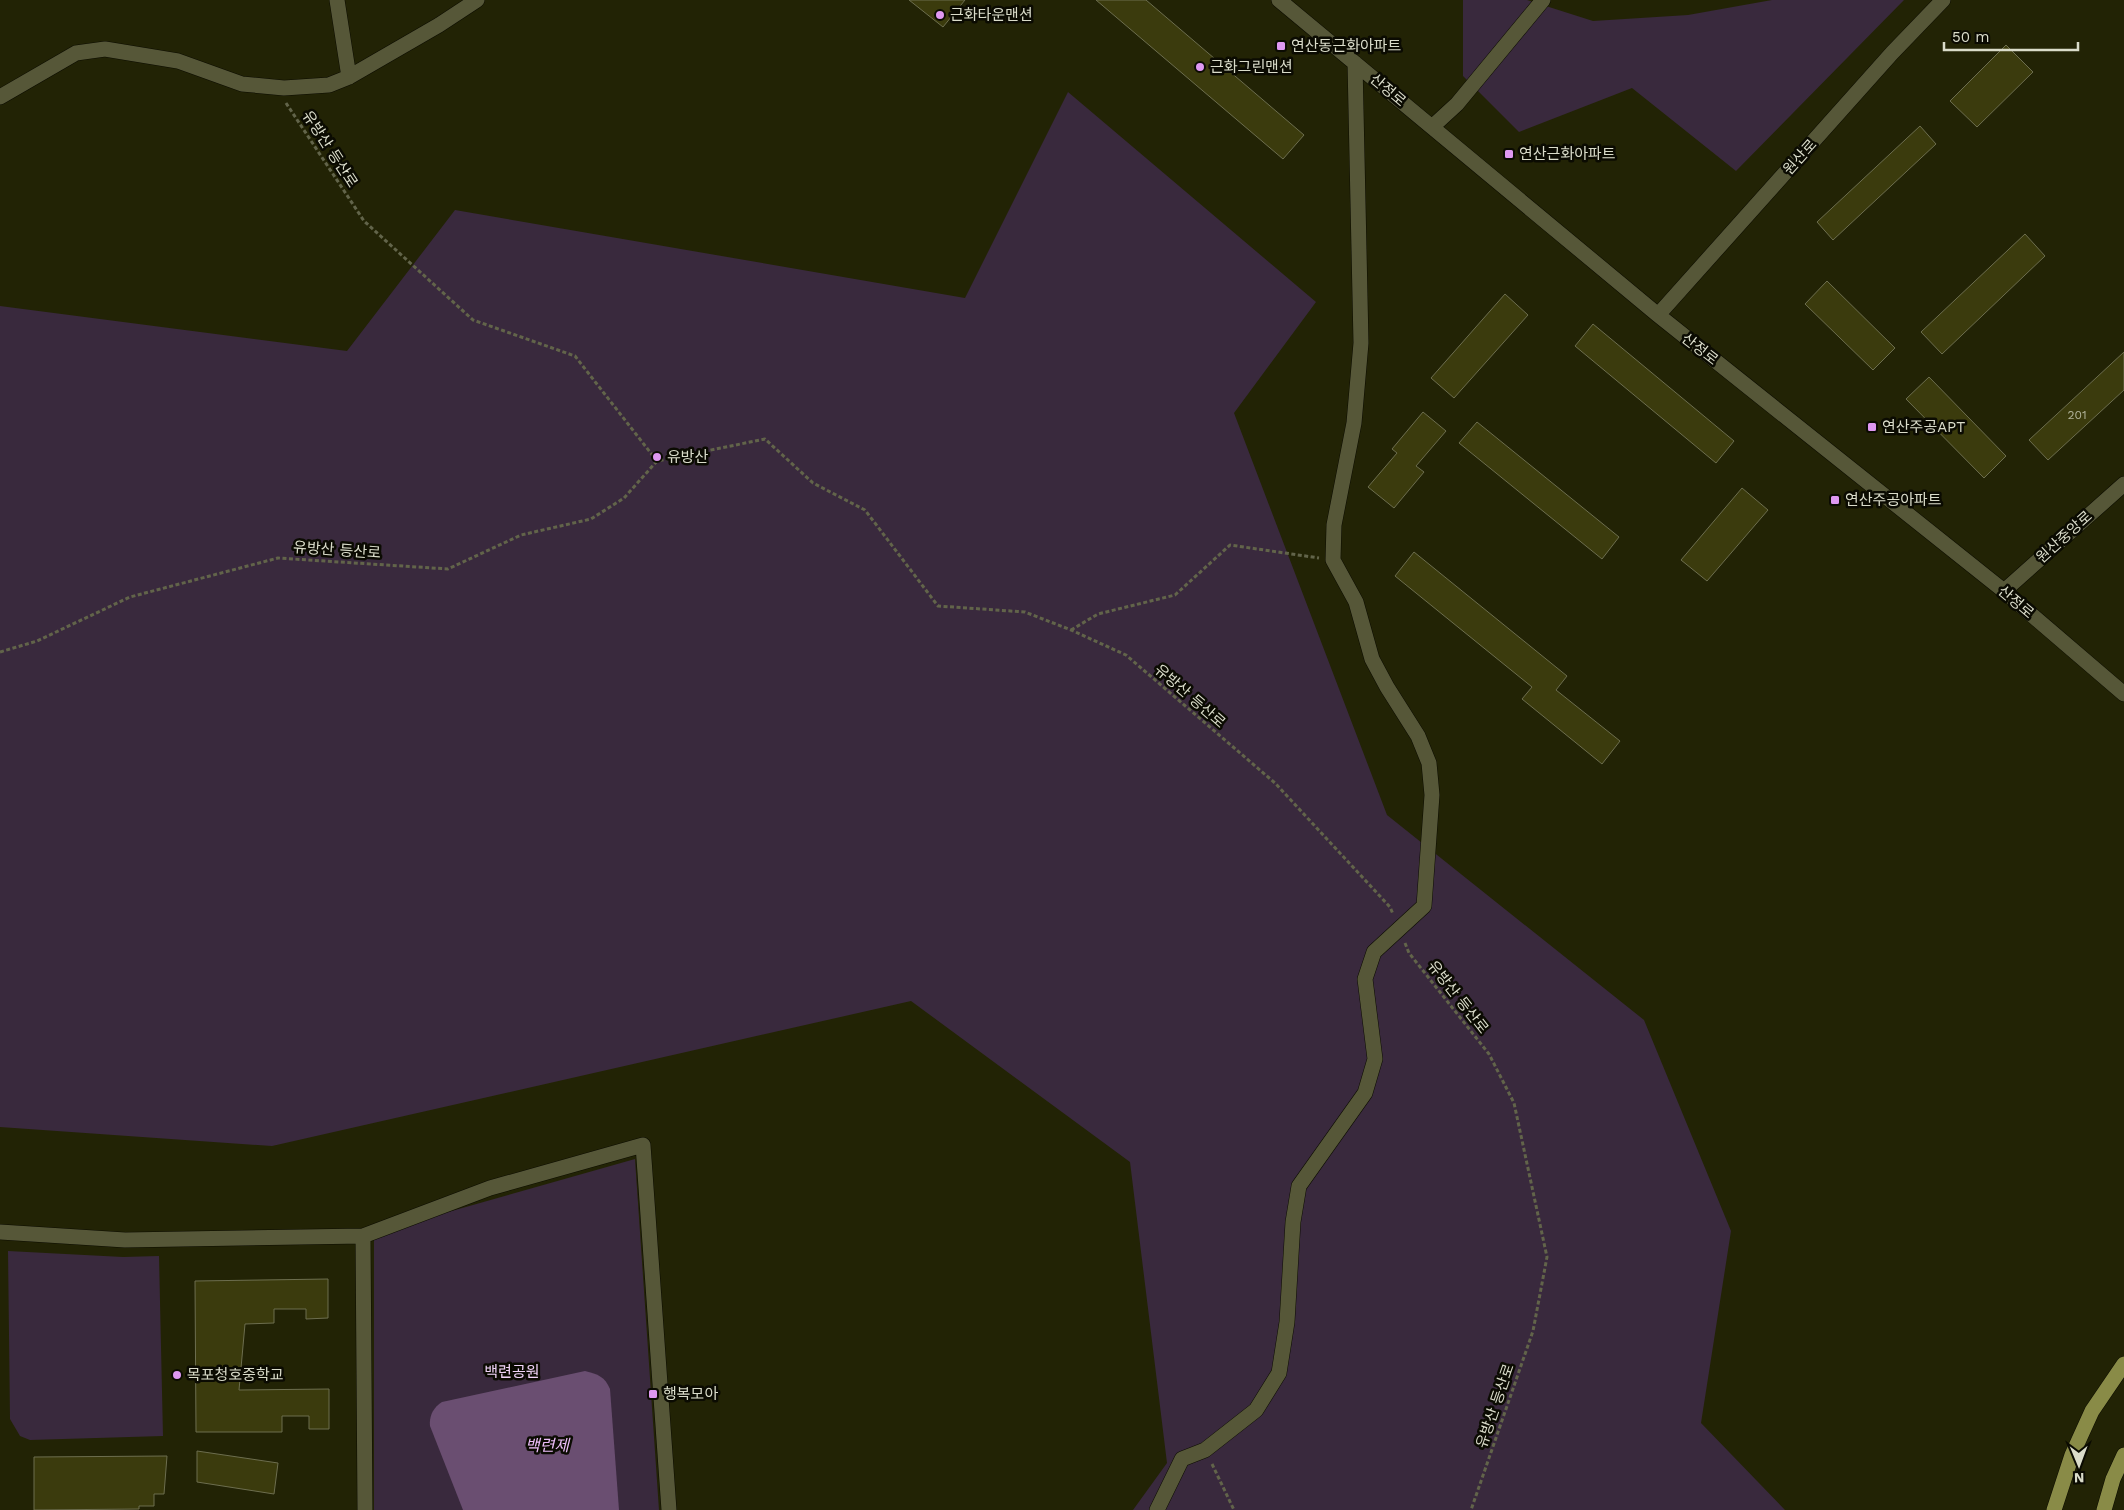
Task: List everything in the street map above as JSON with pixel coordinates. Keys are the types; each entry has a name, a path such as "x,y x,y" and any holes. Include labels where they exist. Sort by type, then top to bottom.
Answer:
{"main road":[{"path":"2054,1510 2072,1455 2092,1411 2124,1364"},
{"path":"2104,1510 2113,1479 2124,1455"}],"street":[{"path":"337,0 349,77"},
{"name":"산정로","path":"1279,0 1658,315 2004,591 2124,694"},
{"path":"1432,126 1457,104 1542,0"},
{"name":"원산로","path":"1658,315 1892,53 1943,0"},
{"path":"0,97 76,53 105,49 178,61 242,84 284,88 329,86 349,77 471,2"},
{"path":"1157,1510 1182,1459 1205,1450 1256,1410 1279,1373 1287,1322 1292,1222 1298,1186 1365,1093 1375,1059 1364,979 1374,952 1424,906 1432,795 1429,763 1418,736 1372,659 1356,602 1333,560 1334,525 1354,422 1361,343 1355,63"},
{"name":"원산중앙로","path":"2004,591 2124,484"},
{"path":"0,1232 125,1240 363,1236 490,1188 643,1145 669,1510"},
{"path":"363,1236 365,1510"}],"path":[{"name":"유방산 등산로","path":"284,88 283,99 364,221 473,320 575,356 657,461"},
{"name":"유방산 등산로","path":"0,652 37,641 130,597 278,558 448,569 521,535 592,519 624,498 657,461 765,439 813,483 865,510 938,606 1025,612 1071,630 1126,656 1275,783 1390,907 1410,954 1489,1054 1514,1103 1547,1257 1533,1331 1471,1510"},
{"path":"1071,630 1098,614 1175,595 1230,545 1333,560"},
{"path":"1205,1450 1234,1510"}],"green space":[{"path":"1463,0 1527,0 1593,21 1688,15 1772,0 1904,0 1736,171 1632,88 1519,132 1463,76"},
{"path":"1068,92 1316,302 1234,413 1387,815 1644,1020 1731,1231 1701,1423 1785,1510 1133,1510 1167,1463 1130,1162 911,1001 272,1146 0,1127 0,306 347,351 455,210 965,298"},
{"name":"백련공원","path":"635,1159 659,1510 374,1510 374,1233"},
{"path":"8,1251 123,1257 159,1256 163,1436 30,1440 20,1436 10,1419"}],"water":[{"name":"백련제","path":"585,1371 600,1377 610,1389 619,1510 463,1510 430,1426 432,1412 436,1407 442,1402"}],"building":[{"name":"근화타운맨션","path":"909,0 965,0 943,27"},
{"name":"근화그린맨션","path":"1096,0 1146,0 1304,135 1283,159"},
{"path":"2006,45 2033,72 1977,127 1950,101"},
{"path":"1920,126 1936,144 1833,240 1817,222"},
{"path":"2025,234 2045,256 1942,354 1921,332"},
{"path":"1827,281 1895,348 1873,370 1805,304"},
{"path":"1505,294 1528,315 1454,398 1431,378"},
{"path":"1593,324 1734,441 1716,463 1575,346"},
{"path":"2124,352 2124,390 2048,460 2029,440"},
{"path":"1929,377 2006,456 1984,478 1906,399"},
{"path":"1423,412 1446,431 1416,466 1424,472 1394,508 1368,487 1397,453 1392,449"},
{"path":"1477,422 1619,537 1602,559 1459,443"},
{"path":"1742,488 1768,510 1707,581 1681,560"},
{"path":"1414,552 1567,676 1556,690 1620,741 1602,764 1522,699 1532,687 1395,576"},
{"path":"328,1279 328,1318 306,1319 306,1309 274,1309 274,1323 245,1324 239,1390 329,1389 329,1429 309,1429 309,1416 282,1416 282,1432 196,1432 195,1281"},
{"path":"197,1451 278,1463 274,1494 197,1482"},
{"path":"167,1456 164,1494 154,1494 154,1506 139,1506 139,1509 34,1510 34,1457"}],"place":[{"name":"근화타운맨션","path":"940,15"},
{"name":"연산동근화아파트","path":"1281,46"},
{"name":"근화그린맨션","path":"1200,67"},
{"name":"연산근화아파트","path":"1509,154"},
{"name":"연산주공APT","path":"1872,427"},
{"name":"유방산","path":"657,457"},
{"name":"연산주공아파트","path":"1835,500"},
{"name":"목포청호중학교","path":"177,1375"},
{"name":"행복모아","path":"653,1394"}]}
